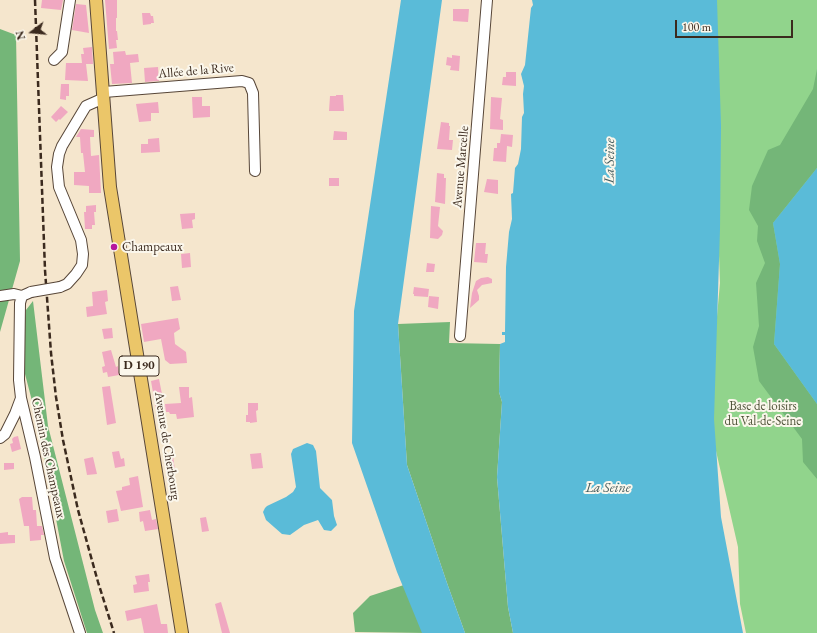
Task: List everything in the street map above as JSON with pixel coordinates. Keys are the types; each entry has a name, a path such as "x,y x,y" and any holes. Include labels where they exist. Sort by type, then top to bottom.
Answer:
{"main road":[{"name":"D 190","path":"96,0 104,95"},
{"name":"Avenue de Cherbourg","path":"104,95 110,187 182,633"}],"street":[{"path":"54,60 62,52 70,0"},
{"name":"Avenue Marcelle","path":"460,336 487,0"},
{"name":"Allée de la Rive","path":"104,95 242,81 249,83 253,93 255,171"},
{"path":"0,296 27,294 60,287 67,284 82,265 83,254 81,240 59,187 57,167 62,146 86,106 104,95"},
{"name":"Chemin des Champeaux","path":"27,294 20,303 19,380 21,398 35,458 55,558 80,633"},
{"path":"0,438 5,434 21,398"}],"green space":[{"name":"Base de loisirs du Val-de-Seine","path":"717,0 817,0 817,633 746,633 740,604 738,547 708,416 720,283 715,144"},
{"path":"0,29 16,35 20,261 0,332"},
{"path":"817,69 817,168 773,223 780,264 774,344 817,404 817,479 803,462 802,439 759,381 753,347 759,326 756,283 765,263 757,241 758,226 749,210 752,186 768,150 780,145 813,89"},
{"path":"33,301 48,426 95,610 103,633 87,633 64,561 38,424 25,374 23,334 26,310"},
{"path":"450,322 449,343 500,344 499,392 502,402 497,477 508,607 513,633 465,633 407,465 398,324"},
{"path":"410,583 426,633 355,632 353,613 370,596"}],"water":[{"path":"401,0 442,0 398,324 407,465 465,633 422,633 397,572 352,443 354,311"},
{"name":"La Seine","path":"532,0 717,0 721,126 720,229 714,419 721,517 743,633 513,633 508,607 497,477 502,402 499,392 500,344 505,342 505,335 502,335 502,332 505,332 506,267 509,232 512,219 511,194 513,193 515,168 518,164 521,149 522,117 524,113 524,86 521,74 525,65 531,8 533,5"},
{"path":"817,168 817,404 774,344 780,264 773,223"},
{"path":"307,443 313,445 316,451 320,488 332,500 337,525 331,531 324,530 318,520 304,525 290,535 282,534 266,520 263,512 267,506 293,492 296,487 291,454 293,449"}],"building":[{"path":"42,0 63,0 61,10 41,8"},
{"path":"105,0 117,0 117,48 109,49"},
{"path":"76,4 86,5 89,33 72,30"},
{"path":"453,9 469,9 468,22 453,21"},
{"path":"142,13 150,13 151,16 153,16 154,23 143,25"},
{"path":"92,47 93,64 86,64 88,81 65,80 66,63 82,63 81,54 84,54 83,48"},
{"path":"125,51 126,55 138,54 139,62 130,63 132,83 112,84 110,64 114,64 113,52"},
{"path":"452,55 460,56 459,71 450,70 451,66 446,65 447,57 452,58"},
{"path":"158,67 159,81 145,82 144,68"},
{"path":"506,72 516,72 516,86 502,85 503,77 506,77"},
{"path":"61,84 69,84 69,96 66,96 66,100 60,99"},
{"path":"343,95 344,111 329,111 330,96"},
{"path":"192,97 202,97 202,106 210,106 210,117 193,118"},
{"path":"491,97 502,98 500,119 503,120 503,130 490,129"},
{"path":"158,102 159,113 151,113 151,121 139,122 136,104"},
{"path":"61,106 68,112 56,122 51,117"},
{"path":"441,122 449,123 449,140 453,140 452,150 437,149"},
{"path":"81,129 94,130 94,137 90,137 91,156 99,155 101,193 89,193 89,186 74,185 74,172 85,172 83,153 81,153 80,137 76,137"},
{"path":"334,131 347,132 347,140 333,140"},
{"path":"501,134 513,135 512,147 507,146 506,162 493,161 494,148 497,148 497,143 500,143"},
{"path":"159,138 160,152 141,153 141,144 148,144 148,139"},
{"path":"437,173 444,174 444,178 446,178 445,204 435,202"},
{"path":"329,178 339,178 339,186 329,186"},
{"path":"487,179 498,180 498,194 484,192"},
{"path":"96,205 96,212 94,212 95,225 92,225 92,229 85,229 84,212 86,212 86,206"},
{"path":"431,206 440,207 438,226 443,231 442,235 438,239 430,238"},
{"path":"195,213 195,219 192,220 193,228 182,229 180,214"},
{"path":"476,243 486,243 485,254 488,254 487,263 474,262"},
{"path":"190,253 191,267 182,268 181,254"},
{"path":"427,263 435,264 434,272 426,272"},
{"path":"488,277 492,279 492,283 482,285 477,290 479,300 470,308 472,293 476,281 481,278"},
{"path":"178,286 181,300 172,301 170,287"},
{"path":"414,287 429,289 428,297 414,296"},
{"path":"107,290 108,301 105,302 107,314 87,317 86,307 93,306 92,292"},
{"path":"429,296 439,297 438,309 428,307"},
{"path":"178,318 180,329 174,333 175,344 186,352 187,363 170,364 165,360 161,339 144,342 141,324"},
{"path":"112,328 113,338 104,339 102,329"},
{"path":"111,350 116,367 118,366 119,375 108,377 107,372 103,373 102,367 105,366 102,352"},
{"path":"159,379 165,409 156,410 151,381"},
{"path":"110,386 116,423 107,425 102,387"},
{"path":"179,387 189,387 189,398 192,397 194,417 177,419 176,414 166,412 165,404 181,403"},
{"path":"248,403 258,403 258,410 256,411 257,422 246,422 246,415 248,415"},
{"path":"18,436 21,449 12,452 10,444 13,443 12,439 14,437"},
{"path":"119,451 121,459 124,458 125,466 115,468 112,452"},
{"path":"261,453 263,468 252,469 250,454"},
{"path":"173,456 175,470 166,472 164,457"},
{"path":"93,457 97,474 87,475 84,459"},
{"path":"4,463 14,463 14,469 4,470"},
{"path":"138,476 143,507 121,511 116,491 122,490 122,487 130,485 129,478"},
{"path":"22,497 32,497 33,510 36,510 37,526 42,526 44,535 41,535 41,540 30,541 29,526 24,526 19,499"},
{"path":"117,509 119,521 108,523 106,511"},
{"path":"150,510 152,520 156,519 158,529 145,531 143,521 140,522 139,512"},
{"path":"206,517 209,531 202,532 200,518"},
{"path":"8,532 8,535 15,535 15,543 0,544 0,533"},
{"path":"149,574 149,591 134,593 133,585 137,584 135,576"},
{"path":"221,602 230,633 222,633 215,604"},
{"path":"157,604 161,624 167,624 168,633 144,633 141,618 127,621 125,611"}],"railway":[{"path":"35,0 45,270 56,397 63,440 78,510 114,633"}],"place":[{"name":"Champeaux","path":"114,247"}]}
